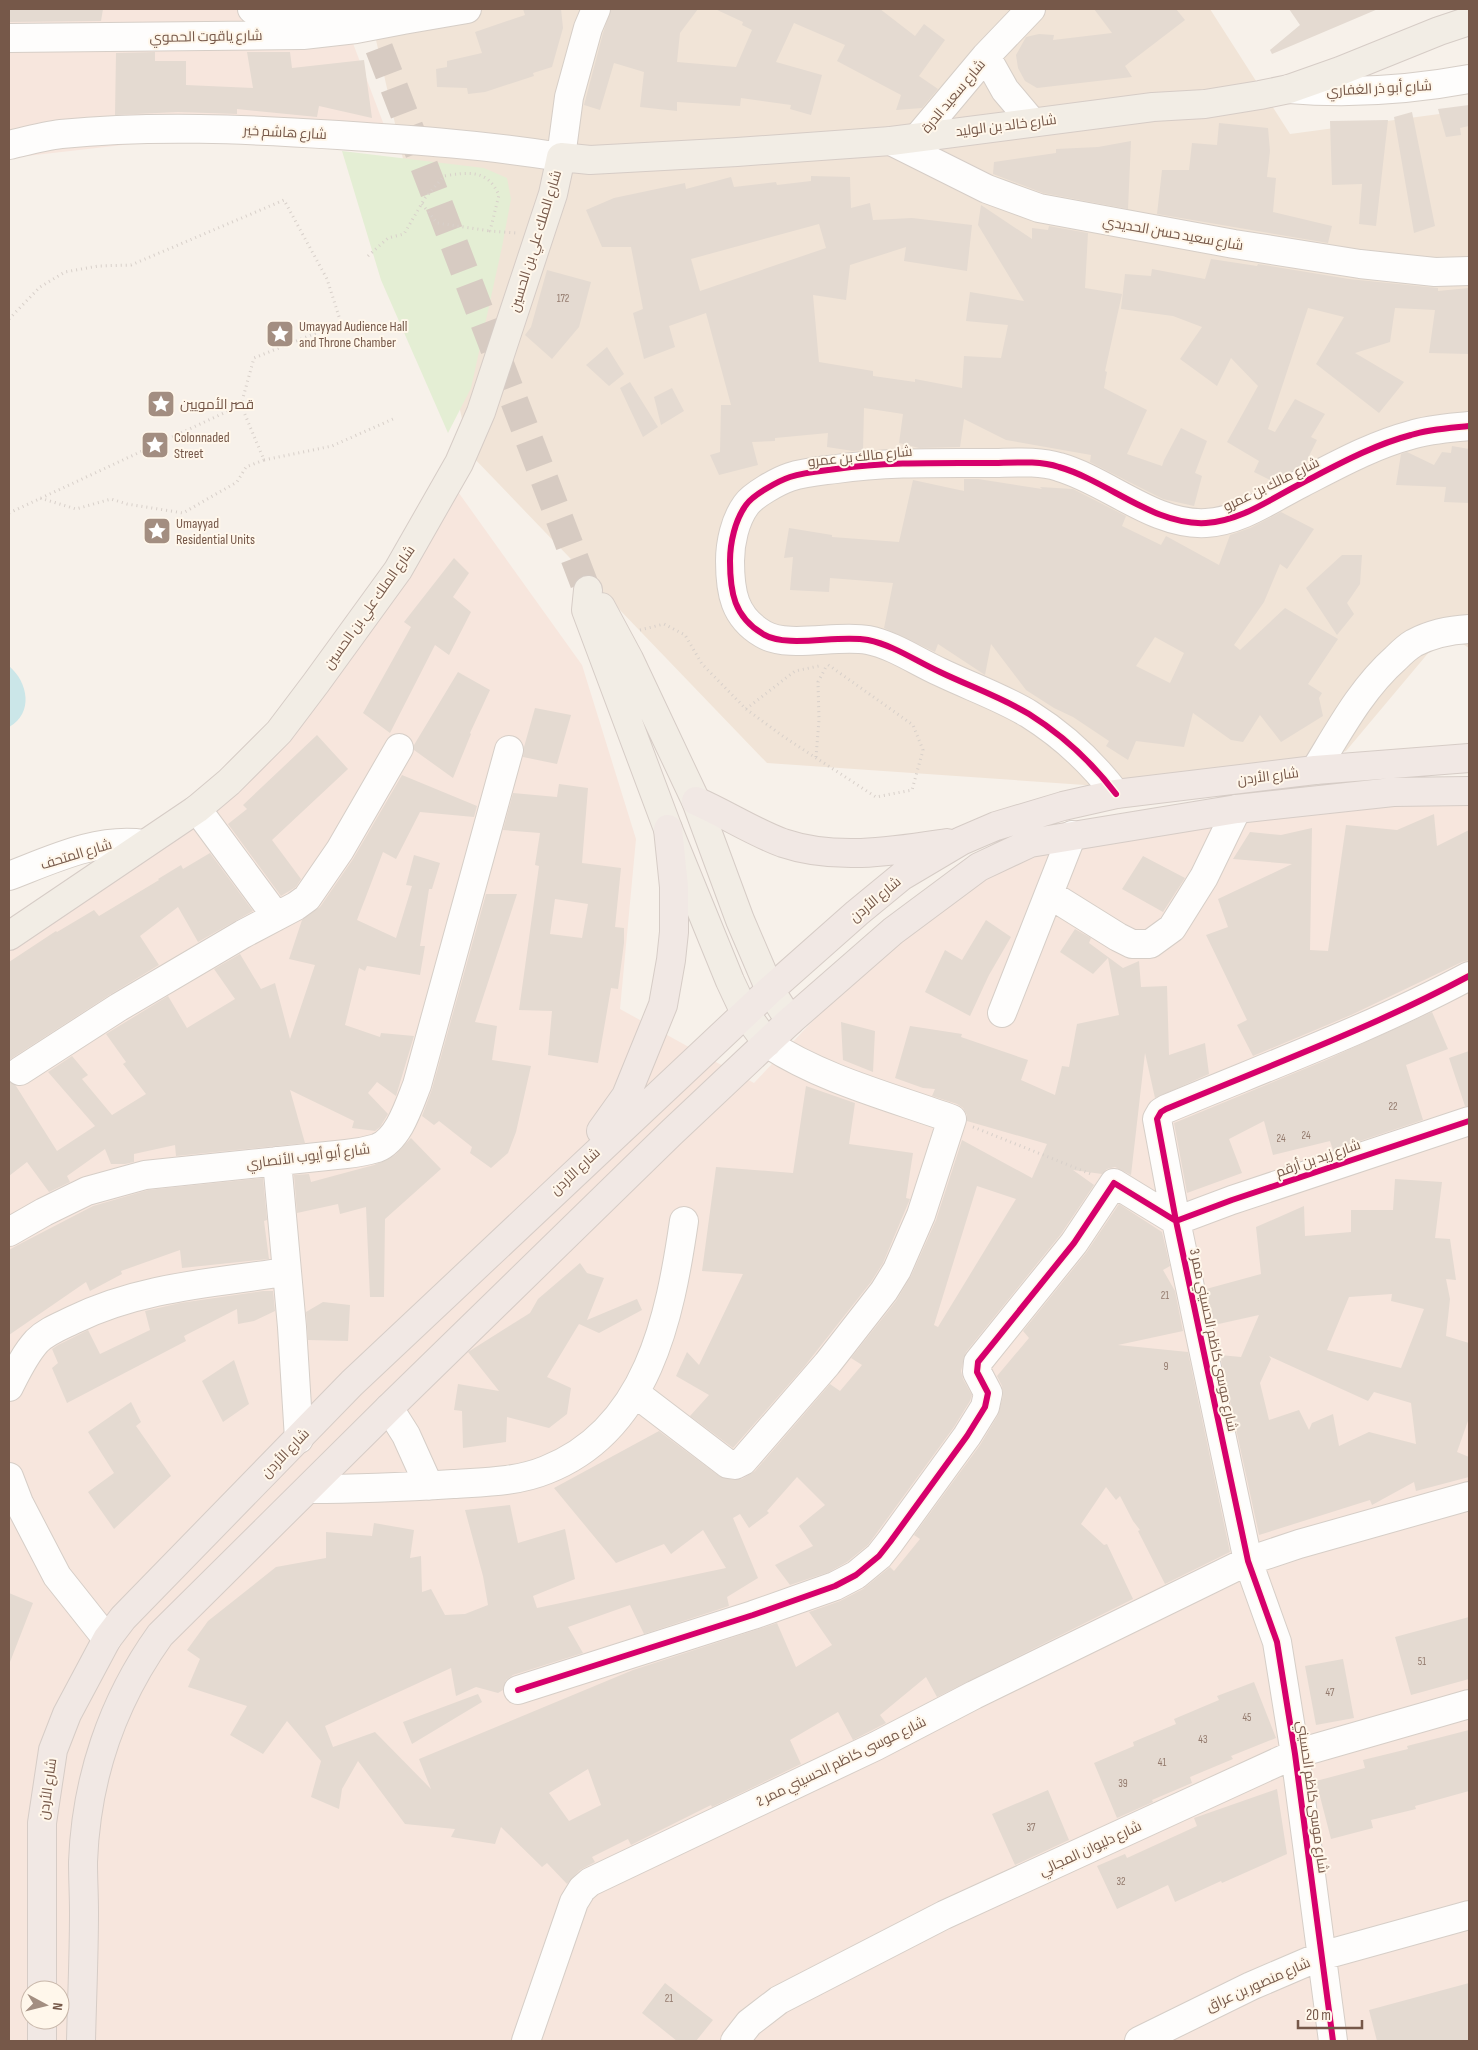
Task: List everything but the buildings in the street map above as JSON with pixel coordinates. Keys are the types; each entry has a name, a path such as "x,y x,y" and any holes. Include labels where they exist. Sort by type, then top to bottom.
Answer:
{"highway":[{"name":"شارع الأردن","path":"42,1980 42,1823 52,1758 67,1714 108,1639 123,1618 352,1383 745,1013 857,913 902,876 961,841 996,826 1063,806 1116,794 1315,770 1469,758"},
{"path":"81,2041 84,1911 83,1862 88,1811 97,1765 108,1729 133,1676 160,1635 389,1408 664,1140 790,1021 893,931 980,867 1030,844 1237,809 1393,792 1469,791"},
{"path":"696,801 754,831 785,843 817,851 849,853 882,851 961,841"},
{"path":"568,1178 626,1096 663,1005 674,932 674,887 668,829"}],"main road":[{"name":"شارع خالد بن الوليد","path":"1439,31 1464,9"},
{"name":"شارع خالد بن الوليد","path":"561,157 590,160 891,141 1032,122 1205,104 1260,96 1289,89 1340,71 1439,31 1469,21"},
{"name":"شارع الملك علي بن الحسين","path":"9,936 197,809 229,782 279,732 398,570 459,464 481,412 553,194 561,157"},
{"path":"767,1043 745,1013 730,982 668,829 586,610 586,587 599,602 696,801 740,920 770,990 790,1021"}],"street":[{"path":"248,35 254,9 402,20 467,9"},
{"path":"561,157 569,97 588,28 596,9"},
{"name":"شارع سعيد الدرة","path":"919,136 986,56 1031,9"},
{"name":"شارع ياقوت الحموي","path":"9,38 303,35 356,29 402,20"},
{"name":"شارع سعيد الدرة","path":"986,56 1005,90 1032,122"},
{"name":"شارع أبو ذر الغفاري","path":"1289,89 1334,92 1432,86 1469,78"},
{"name":"شارع هاشم خير","path":"9,145 60,134 170,129 250,130 429,141 511,149 561,157"},
{"name":"شارع سعيد حسن الحديدي","path":"891,141 987,189 1039,208 1234,244 1350,262 1435,272 1469,271"},
{"name":"شارع مالك بن عمرو","path":"1116,794 1098,770 1080,752 1028,713 887,645 865,639 826,638 790,641 766,636 748,623 735,606 731,591 730,546 746,504 763,491 787,478 824,471 893,462 1023,462 1058,466 1089,478 1162,516 1203,524 1221,522 1241,515 1380,445 1412,434 1469,426"},
{"path":"1315,770 1357,701 1387,666 1412,644 1434,635 1454,630 1469,629"},
{"path":"20,1071 119,1008 243,934 301,903 314,891 340,850 399,748"},
{"name":"شارع أبو أيوب الأنصاري","path":"9,1232 69,1199 119,1181 162,1172 346,1154 378,1147 384,1143 399,1125 417,1085 509,750"},
{"path":"197,809 276,916"},
{"path":"1049,894 1132,944 1150,944 1172,928 1204,877 1237,809"},
{"path":"1002,1013 1072,836"},
{"name":"شارع المتحف","path":"9,876 99,845 120,841 144,844"},
{"name":"شارع موسى كاظم الحسيني ممر 3","path":"1248,1561 1176,1221 1157,1123 1159,1115 1166,1109 1367,1024 1469,976"},
{"path":"636,1393 728,1464 735,1465 744,1461 827,1364 884,1291 900,1262 920,1216 952,1119 818,1070 793,1059 767,1043"},
{"name":"شارع زيد بن أرقم","path":"1176,1221 1232,1200 1469,1121"},
{"path":"277,1161 285,1272 292,1327 299,1439"},
{"path":"518,1690 753,1615 835,1586 869,1564 890,1542 967,1436 985,1407 988,1393 978,1372 978,1362 1074,1243 1114,1183 1176,1221"},
{"path":"309,1489 397,1488 496,1481 522,1477 545,1471 566,1461 592,1443 617,1420 636,1393 664,1326 673,1290 684,1221"},
{"path":"9,1387 19,1367 38,1340 55,1329 98,1308 149,1292 180,1286 285,1272"},
{"path":"389,1408 406,1435 430,1486"},
{"path":"9,1477 19,1503 57,1576 108,1639"},
{"path":"1248,1561 1299,1544 1469,1496"},
{"name":"شارع موسى كاظم الحسيني","path":"1248,1561 1277,1642 1295,1754 1333,2041"},
{"name":"شارع موسى كاظم الحسيني ممر 2","path":"526,2041 574,1902 582,1889 590,1882 876,1746 982,1691 1248,1561"},
{"name":"شارع دليوان المجالي","path":"735,2041 748,2023 787,1996 944,1915 1295,1754 1469,1704"},
{"name":"شارع منصور بن عراق","path":"1139,2041 1251,1986 1321,1956 1469,1915"}],"path":[{"path":"368,256 388,238 404,234 422,204 444,176 476,173 494,184 499,195 490,231"},
{"path":"9,319 40,286 64,272 98,266 131,265 284,200 327,279 341,322 254,358 241,405 264,460"},
{"path":"422,204 437,223 490,231 539,235"},
{"path":"9,513 241,405"},
{"path":"40,498 76,509 111,499 127,504 183,513 237,482 246,467 264,460 332,446 393,419"},
{"path":"616,636 664,624 686,635 702,664 746,709 816,758 876,797 912,790 923,750 913,725 827,665 794,671 746,709"},
{"path":"816,758 819,720 818,682 827,665 826,638"},
{"path":"952,1119 1114,1183"}],"shaded area":[{"path":"9,9 340,9 387,133 288,126 9,158"},
{"path":"369,9 1210,9 1290,134 1469,110 1469,648 1445,633 1346,751 1215,794 767,763 470,454"},
{"path":"456,489 582,665 636,839 620,1009 754,1083 962,863 1461,782 1469,783 1469,2041 9,2041 9,923 299,725"}],"green space":[{"path":"342,151 484,168 507,178 511,199 471,388 448,433 381,280"}],"water":[{"path":"9,666 21,680 26,697 22,714 9,727"}],"tunnel":[{"path":"364,9 584,583"}],"cycle path":[{"path":"1116,794 1076,750 1054,731 1029,714 895,649 868,640 799,641 773,638 753,627 740,612 736,603 730,572 732,539 742,511 749,501 790,477 813,472 892,464 1033,463 1051,465 1077,474 1168,517 1187,522 1206,523 1232,518 1256,508 1383,444 1425,431 1469,426"},
{"path":"1333,2041 1295,1754 1277,1642 1248,1561 1176,1221 1157,1119 1161,1112 1166,1109 1358,1029 1433,995 1469,976"},
{"path":"518,1690 753,1615 835,1586 856,1575 879,1556 967,1436 985,1407 988,1393 977,1372 978,1362 1074,1243 1114,1183 1176,1221 1232,1200 1469,1121"}],"place":[{"name":"Umayyad Audience Hall and Throne Chamber","path":"280,334"},
{"name":"قصر الأمويين","path":"161,404"},
{"name":"Colonnaded Street","path":"155,445"},
{"name":"Umayyad Residential Units","path":"157,531"}]}
